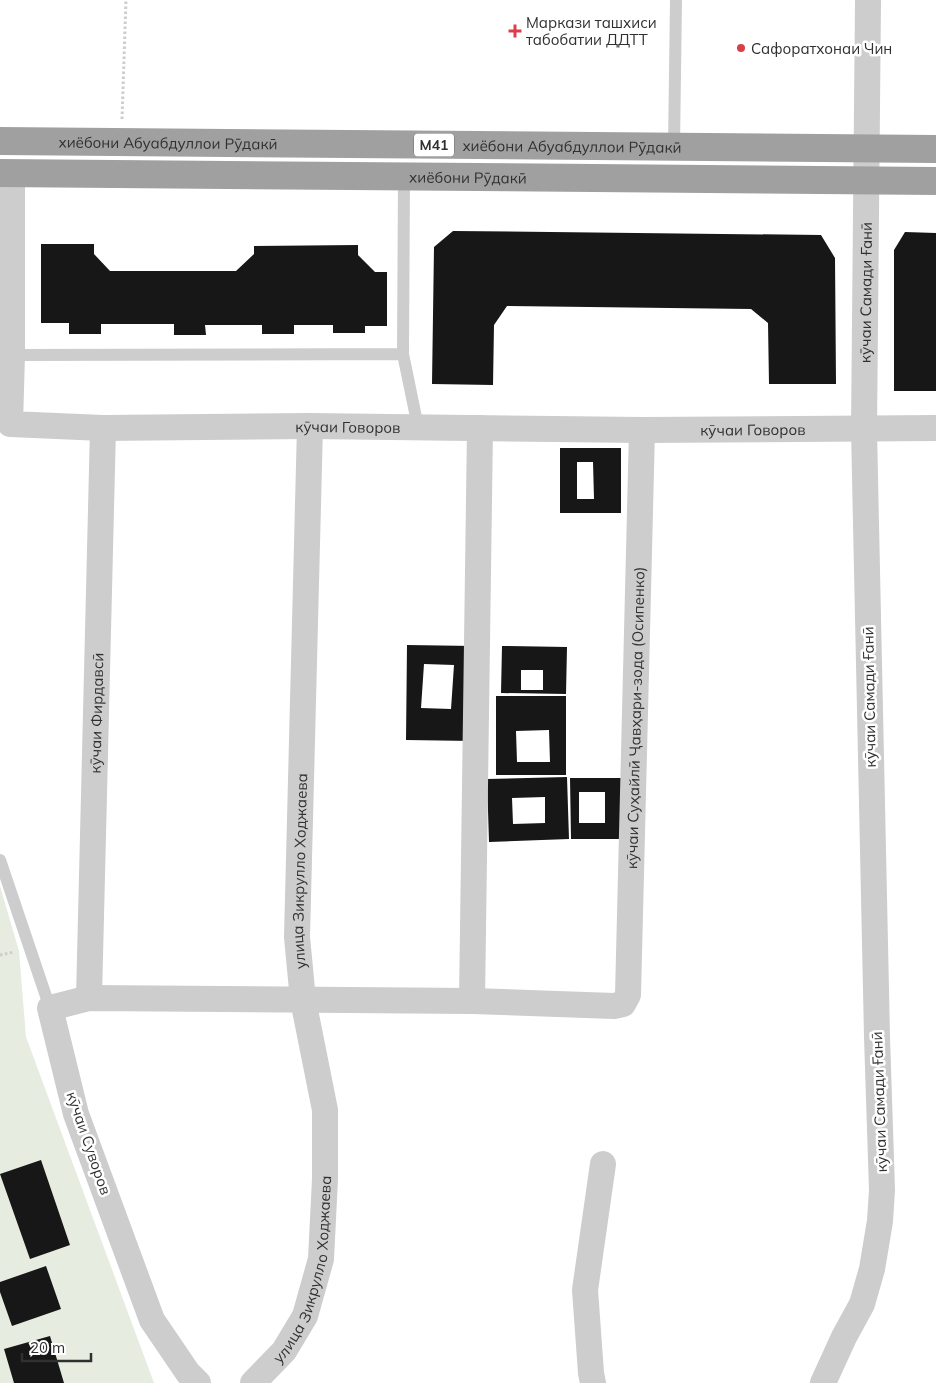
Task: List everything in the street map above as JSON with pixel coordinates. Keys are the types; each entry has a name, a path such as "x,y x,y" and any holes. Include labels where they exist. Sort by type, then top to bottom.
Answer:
{"highway":[{"name":"хиёбони Абуабдуллои Рӯдакӣ","path":"0,141 936,149"},
{"name":"хиёбони Рӯдакӣ","path":"6,173 936,181"}],"street":[{"name":"кӯчаи Самади Ғанӣ","path":"823,1383 840,1344 862,1304 872,1269 880,1222 882,1190 876,1017 864,430 868,181 868,0"},
{"path":"404,144 404,177"},
{"name":"кӯчаи Говоров","path":"6,173 12,355 5,424 102,428 310,426 642,430 864,430 936,428"},
{"name":"улица Зикрулло Ходжаева","path":"253,1383 284,1351 305,1316 321,1259 325,1179 325,1110 303,1000 297,937 310,426"},
{"name":"кӯчаи Фирдавсӣ","path":"88,998 102,428"},
{"path":"50,1008 88,998 472,1001 480,428"},
{"name":"кӯчаи Суҳайлӣ Ҷавҳари-зода (Осипенко)","path":"472,1001 614,1006 623,1004 628,995 642,430"},
{"name":"кӯчаи Суворов","path":"50,1008 76,1114 152,1320 188,1374 198,1383"},
{"path":"593,1383 584,1290 603,1164"}],"lane":[{"path":"674,147 676,0"},
{"path":"404,177 403,354 418,427"},
{"path":"12,355 403,354"},
{"name":"кӯчаи Суворов","path":"0,860 50,1008"}],"path":[{"path":"122,142 126,0"}],"shaded area":[{"path":"0,886 19,951 26,1037 154,1383 0,1383"}],"building":[{"path":"453,231 821,235 835,258 836,384 769,384 768,323 751,309 507,306 494,325 493,385 432,384 434,247"},
{"path":"905,232 936,233 936,391 894,391 894,250"},
{"path":"41,244 94,244 94,254 110,271 236,271 254,254 254,246 358,245 358,255 375,272 387,272 387,326 365,326 365,333 333,333 333,325 294,325 294,334 262,334 262,325 205,325 206,335 174,335 174,324 101,324 101,334 69,334 69,323 41,323"},
{"path":"560,448 621,448 621,513 560,513","holes":["577,462 593,462 594,499 577,499"]},
{"path":"407,645 474,646 473,741 406,740","holes":["424,664 454,665 451,709 421,708"]},
{"path":"502,646 567,647 566,694 501,693","holes":["521,670 543,670 543,690 521,690"]},
{"path":"496,696 566,696 566,775 496,775","holes":["549,730 550,762 517,762 516,731"]},
{"path":"567,777 569,839 489,842 487,779","holes":["545,797 545,823 513,824 512,798"]},
{"path":"570,778 626,778 627,839 571,839","holes":["579,792 605,792 605,823 579,823"]},
{"path":"41,1160 70,1245 30,1259 0,1174"},
{"path":"46,1266 61,1309 12,1326 0,1292 0,1282"},
{"path":"50,1336 64,1383 14,1383 4,1349"}],"place":[{"name":"Маркази ташхиси табобатии ДДТТ","path":"515,31"},
{"name":"Сафоратхонаи Чин","path":"741,48"}]}
